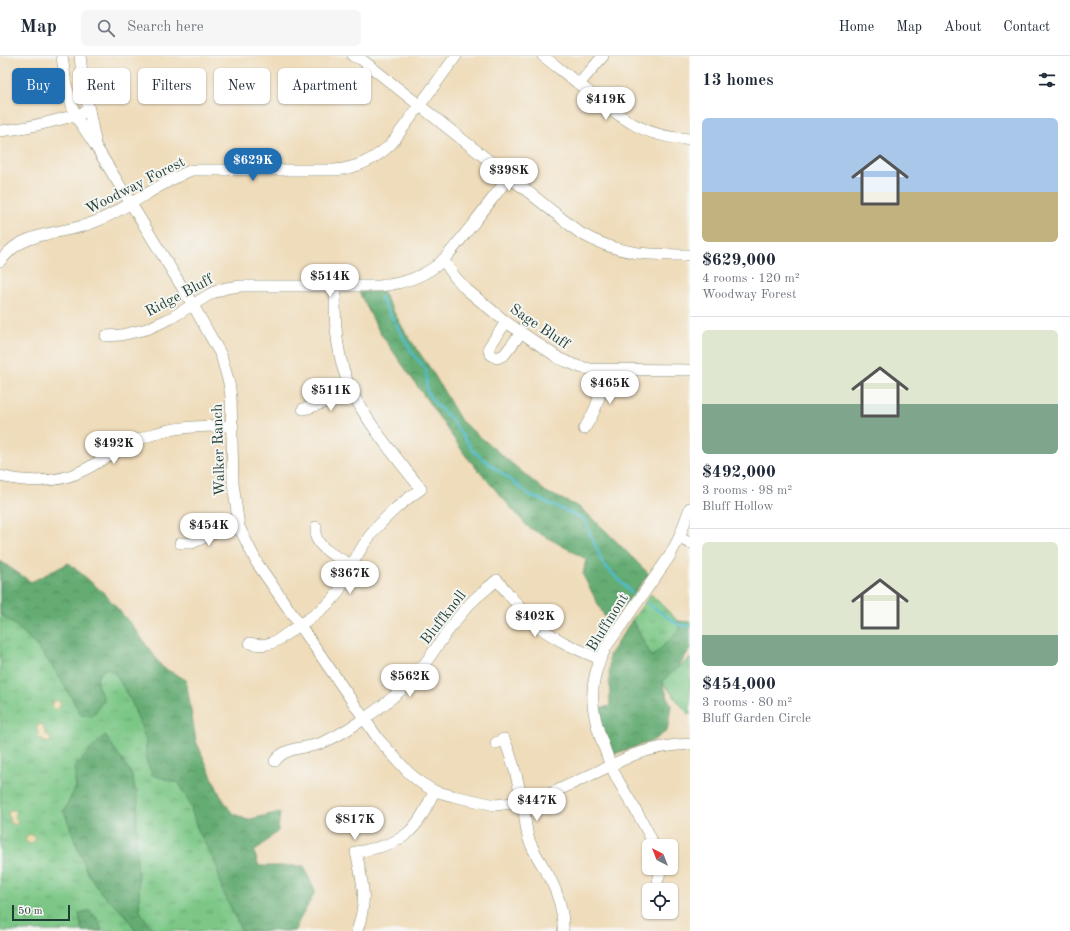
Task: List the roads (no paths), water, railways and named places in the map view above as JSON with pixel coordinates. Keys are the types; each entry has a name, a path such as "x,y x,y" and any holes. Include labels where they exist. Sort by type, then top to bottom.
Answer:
{"street":[{"name":"Walker Ranch","path":"62,56 66,85 75,115 96,145 193,305 214,342 226,369 231,398 233,426 233,483 239,527 257,564 299,625 379,740 409,773 434,791 495,805 522,802 550,794 611,766 633,754 661,746 690,744"},
{"name":"Walker Ranch","path":"80,56 83,81 96,145"},
{"path":"353,56 361,59 574,229 606,246 635,253 650,255 690,255"},
{"name":"Woodway Forest","path":"0,261 13,248 26,240 85,226 131,204 182,174 192,170 335,170 360,165 374,158 386,148 456,56"},
{"path":"543,56 610,110 629,122 642,129 669,137 690,139"},
{"path":"579,84 603,56"},
{"path":"0,131 15,129 89,111"},
{"name":"Ridge Bluff","path":"106,336 121,335 147,329 171,318 205,296 226,288 241,286 379,286 398,284 420,275 443,260 509,177"},
{"name":"Sage Bluff","path":"443,260 455,277 467,290 506,322 560,359 580,367 604,370 690,370"},
{"path":"250,643 262,646 271,644 332,600 342,585 367,539 377,526 402,502 421,490 376,430 352,392 341,356 336,327 336,286"},
{"path":"506,322 489,347 490,354 493,357 497,358 504,355 521,333"},
{"path":"584,429 598,403 604,370"},
{"path":"303,409 315,407 340,395 352,392"},
{"path":"0,476 32,481 54,480 76,474 119,449 150,435 189,427 233,426"},
{"name":"Bluffmont","path":"651,839 642,819 623,790 611,766 596,726 593,709 593,686 600,659 606,647 669,557 679,538 690,508"},
{"path":"180,543 192,543 218,531 239,527"},
{"path":"316,527 316,537 322,546 352,565"},
{"path":"679,538 690,543"},
{"name":"Bluffknoll","path":"275,761 280,754 287,751 306,748 330,739 364,718 393,697 422,668 466,608 475,598 498,580 522,610 546,632 575,649 600,659"},
{"path":"496,743 504,739 510,752 522,802 525,825 532,846 558,896 563,931"},
{"path":"357,931 362,916 364,901 363,885 356,852 390,845 409,833 421,819 434,791"},
{"path":"658,880 659,875"}],"waterway":[{"path":"380,297 415,357 426,369 427,391 433,401 452,420 473,451 530,495 584,519 603,564 634,595"},
{"path":"647,603 679,625 690,626"}]}
